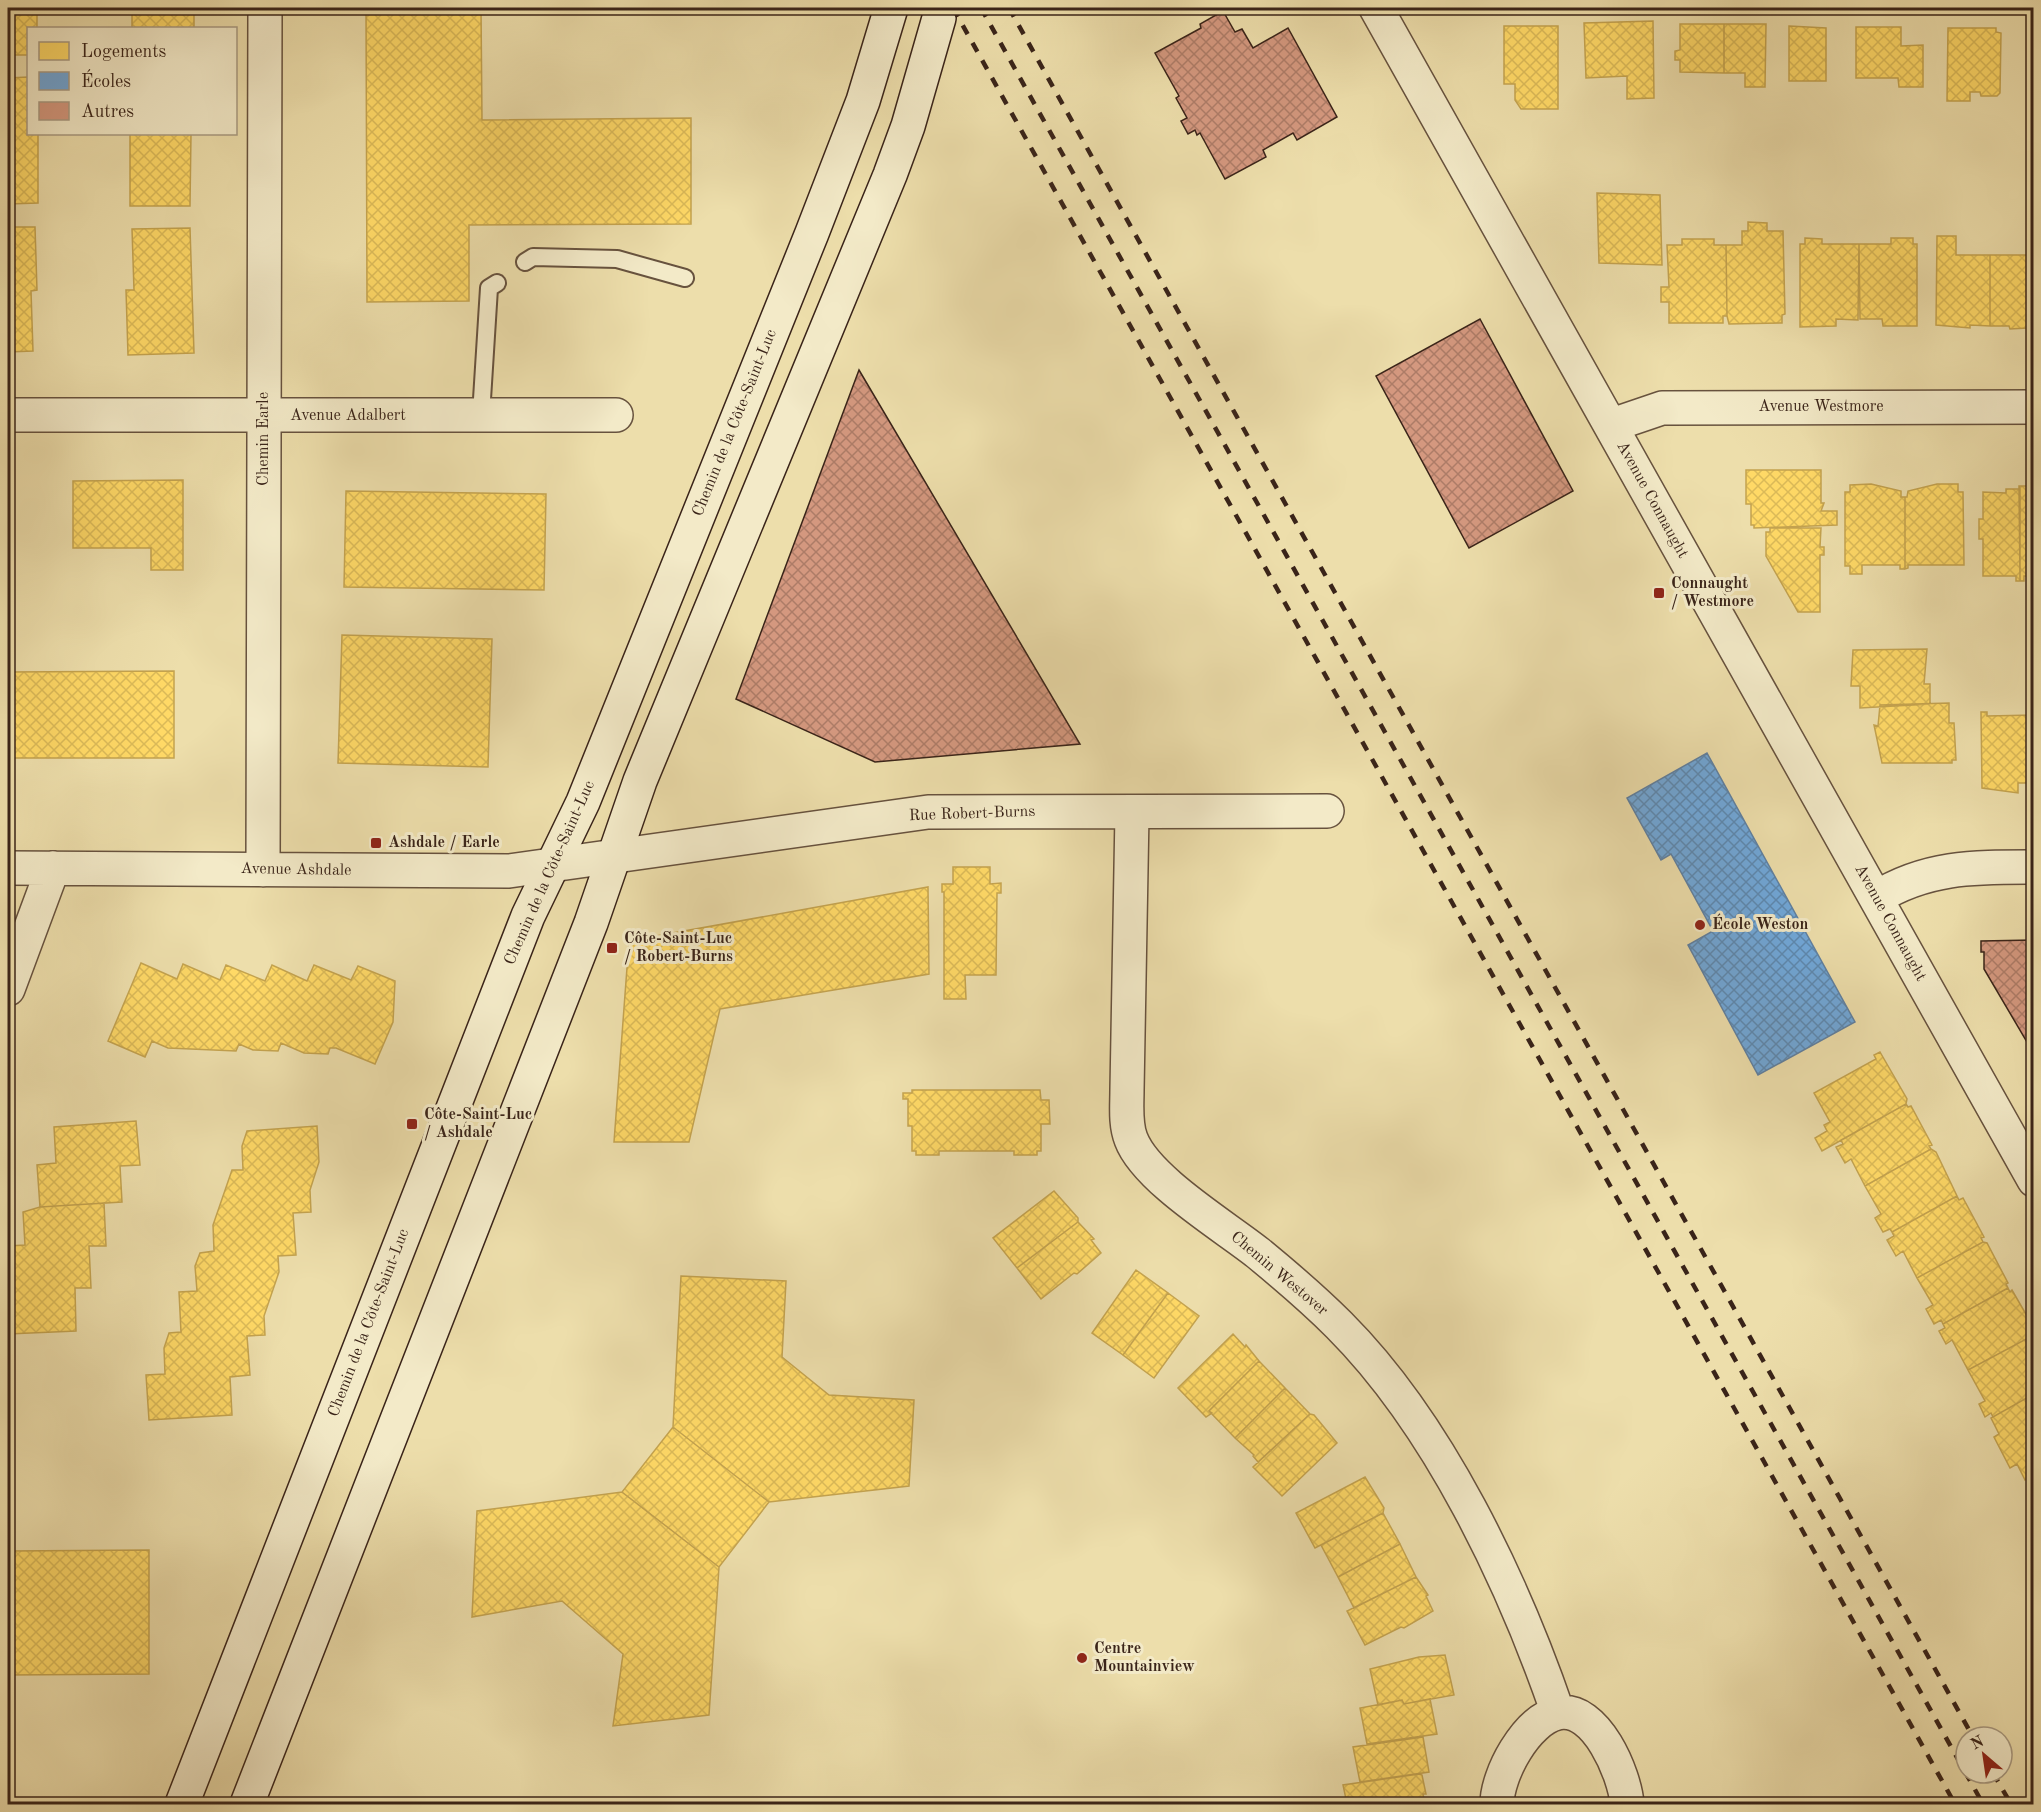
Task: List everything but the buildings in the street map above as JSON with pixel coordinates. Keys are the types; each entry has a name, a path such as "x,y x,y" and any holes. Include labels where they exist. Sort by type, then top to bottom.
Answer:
{"street":[{"name":"Chemin Earle","path":"263,870 265,8"},
{"name":"Chemin de la Côte-Saint-Luc","path":"182,1804 528,916 583,802 816,223 863,101 891,8"},
{"name":"Avenue Connaught","path":"1376,8 2034,1180"},
{"path":"246,1804 591,923 598,859 640,781 890,175 908,126 939,18"},
{"name":"Avenue Westmore","path":"1612,425 1662,408 2034,407"},
{"name":"Avenue Adalbert","path":"8,415 616,415"},
{"name":"Rue Robert-Burns","path":"598,859 928,812 1327,811"},
{"name":"Chemin Westover","path":"1132,813 1127,1090 1127,1121 1131,1140 1151,1168 1286,1276 1341,1327 1400,1400 1455,1481 1488,1542 1535,1650 1558,1713"},
{"name":"Avenue Ashdale","path":"8,868 509,872 598,859"},
{"path":"1876,898 1901,885 1942,870 1962,867 2034,867"},
{"path":"8,989 53,868"},
{"path":"1497,1804 1497,1791 1515,1751 1541,1723 1558,1713 1576,1714 1589,1721 1601,1736 1622,1781 1627,1804"}],"lane":[{"path":"525,262 533,257 617,259 685,278"},
{"path":"481,415 489,288 497,282"}],"railway":[{"path":"953,8 1955,1804"},
{"path":"981,8 1983,1804"},
{"path":"1009,8 1966,1725"},
{"path":"2000,1785 2011,1804"}],"place":[{"name":"Connaught / Westmore","path":"1659,593"},
{"name":"Ashdale / Earle","path":"376,843"},
{"name":"École Weston","path":"1700,925"},
{"name":"Côte-Saint-Luc / Robert-Burns","path":"612,948"},
{"name":"Côte-Saint-Luc / Ashdale","path":"412,1124"},
{"name":"Centre Mountainview","path":"1082,1658"}]}
